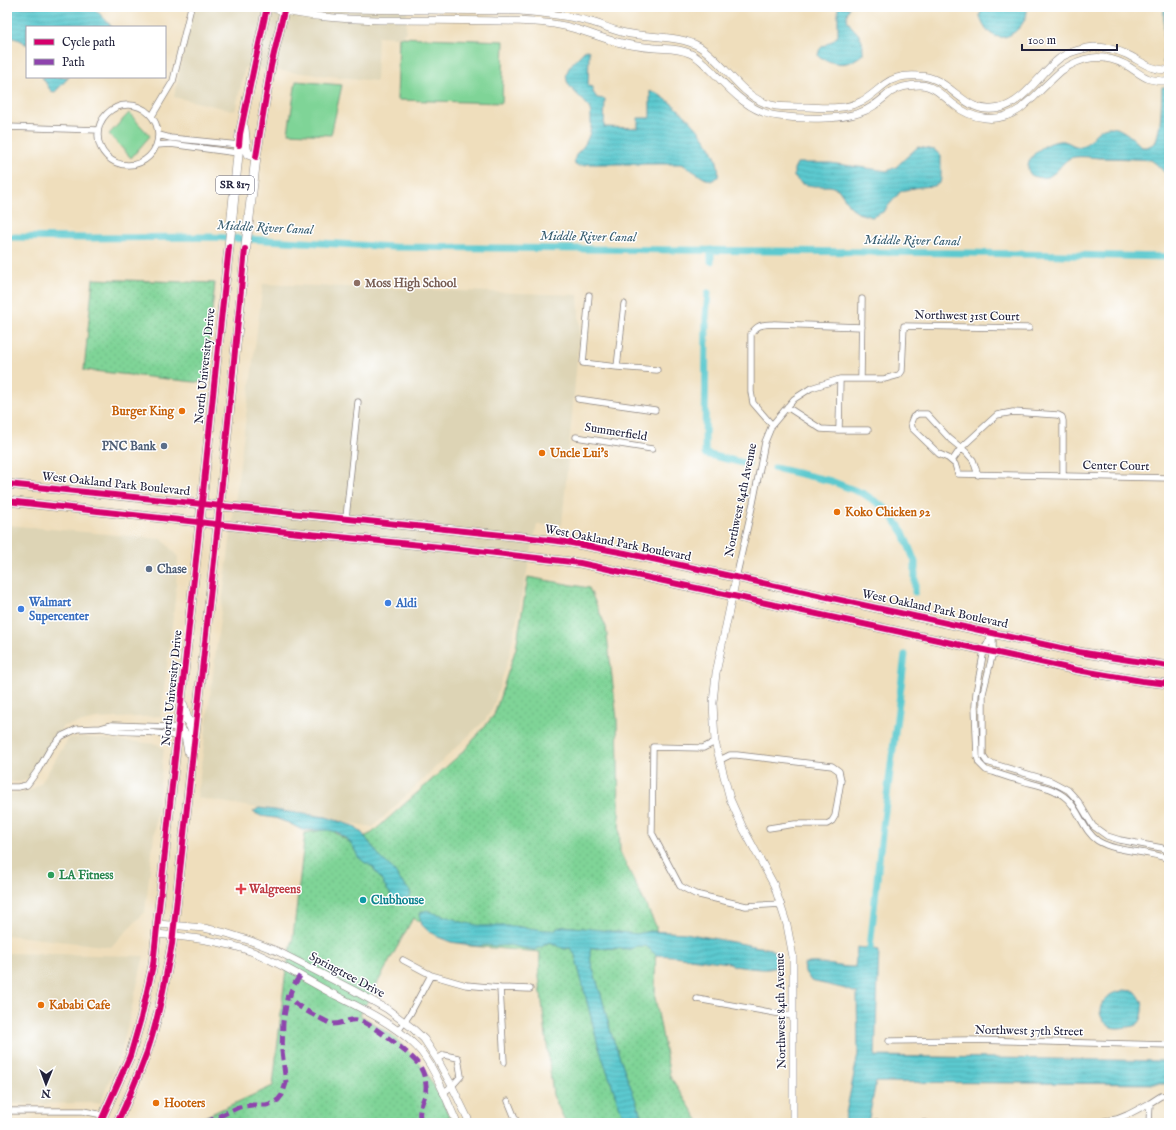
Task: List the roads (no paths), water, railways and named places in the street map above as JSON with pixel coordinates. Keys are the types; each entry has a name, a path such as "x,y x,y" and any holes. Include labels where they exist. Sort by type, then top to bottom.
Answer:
{"main road":[{"name":"North University Drive","path":"102,1120 130,1056 141,1018 153,965 182,700 238,149 243,117 268,7"},
{"name":"SR 817","path":"117,1123 149,1045 157,1019 173,936 218,524 245,248 256,157 271,66 285,9"},
{"path":"243,117 246,149 248,154 256,157"},
{"name":"West Oakland Park Boulevard","path":"7,484 566,542 1109,657 1169,666"},
{"path":"7,501 560,560 731,595 1077,670 1169,684"},
{"path":"182,700 187,719 194,733"},
{"path":"179,728 186,736 188,743 190,770"}],"street":[{"path":"152,116 172,81 191,7"},
{"path":"268,7 327,18 342,19 484,20 559,24 577,28 623,43 690,53 703,63 747,104 765,113 777,116 826,118 849,116 868,110 897,89 905,86 920,85 926,86 940,93 963,112 971,116 986,119 1003,117 1021,109 1067,67 1084,59 1102,57 1125,65 1148,79 1169,81"},
{"path":"321,7 344,9 520,11 550,13 590,21 624,33 680,40 699,47 710,55 744,89 759,100 768,104 790,107 840,108 854,104 869,97 890,81 905,76 924,76 937,80 970,105 985,109 1000,108 1008,105 1021,96 1060,58 1079,50 1094,47 1124,53 1153,69 1169,70"},
{"path":"122,105 139,106 152,116 156,122 159,135 154,152 143,162 128,165 121,164 114,162 103,152 98,137 98,130 101,121 106,114 114,108 122,105"},
{"path":"7,127 98,130"},
{"path":"159,135 238,149"},
{"path":"157,145 170,144 238,149"},
{"path":"589,295 583,363 657,370"},
{"path":"860,379 862,298"},
{"path":"617,367 624,304"},
{"path":"772,425 753,403 750,392 751,334 755,329 760,325 774,324 862,326"},
{"name":"Northwest 31st Court","path":"899,375 902,371 904,326 1029,328"},
{"name":"Northwest 84th Avenue","path":"793,1123 793,957 787,925 774,885 743,828 730,799 715,742 713,710 716,673 731,595 753,503 765,442 772,425 794,399 811,388 840,379 884,379 899,375"},
{"path":"840,379 840,430"},
{"path":"578,399 654,410"},
{"path":"346,518 358,402"},
{"path":"787,407 821,428 868,430"},
{"path":"952,461 961,448 997,414 1013,412 1058,415 1063,421 1063,476"},
{"name":"Center Court","path":"978,475 973,460 927,414 918,414 913,417 911,422 912,428 939,454 956,464 958,474 978,475 1169,478"},
{"name":"Summerfield","path":"576,437 652,449"},
{"path":"993,633 976,693 976,756 979,763 986,770 1056,791 1068,800 1082,820 1089,834 1099,841 1121,849 1152,854 1169,859"},
{"path":"988,651 983,693 983,756 987,762 1050,781 1068,790 1078,801 1093,826 1107,836 1120,840 1150,845 1169,851"},
{"path":"7,787 27,785 50,749 62,736 77,730 101,728 112,725 169,726 179,728"},
{"path":"101,728 112,731 168,734 178,737"},
{"path":"715,742 703,748 653,747 652,833 680,886 695,894 746,906 781,904"},
{"path":"720,760 730,755 737,755 832,766 839,771 841,780 835,816 832,821 827,824 795,824 769,828"},
{"path":"986,770 999,766"},
{"name":"Springtree Drive","path":"158,924 204,928 251,941 277,951 388,1009 424,1039 452,1086 470,1123"},
{"name":"Springtree Drive","path":"157,934 209,941 251,952 274,962 358,1006 398,1031 416,1046 429,1064 457,1123"},
{"path":"403,960 431,975 466,985 530,989"},
{"path":"398,1031 431,975"},
{"path":"500,988 504,1062"},
{"path":"697,999 792,1016"},
{"name":"Northwest 37th Street","path":"889,1041 968,1040 1169,1045"},
{"path":"437,1059 444,1055 458,1058 461,1076 443,1093"},
{"path":"1093,1123 1117,1119 1161,1096 1169,1095"},
{"path":"508,1101 517,1123"},
{"path":"1149,1123 1150,1103"},
{"path":"7,1112 83,1111 98,1114 102,1120"},
{"path":"919,1123 925,1123"}],"water":[{"path":"7,7 92,7 111,26 26,26 26,44 20,40 7,36"},
{"path":"838,7 850,7 847,17 848,21 861,38 863,48 863,54 852,61 841,64 830,62 818,56 819,50 822,47 838,36"},
{"path":"982,7 1027,7 1027,12 1024,21 1017,30 1009,36 1000,37 995,36 985,28 980,16"},
{"path":"1164,7 1169,7 1169,63 1163,63"},
{"path":"584,51 589,51 588,86 593,87 593,92 597,98 605,99 604,127 638,128 638,118 650,118 650,91 659,94 680,110 690,120 708,143 715,155 718,167 718,177 711,181 682,164 575,165 576,155 585,144 590,132 591,114 590,109 570,86 566,76 571,65"},
{"path":"43,78 68,78 55,92 51,91"},
{"path":"1162,87 1169,87 1169,176 1151,160 1074,157 1064,162 1057,171 1047,177 1041,178 1032,176 1028,169 1029,163 1031,158 1041,148 1053,142 1059,141 1082,146 1100,130 1106,127 1117,128 1123,131 1142,147 1147,147 1155,143 1160,123"},
{"path":"918,147 935,150 941,156 940,183 934,186 919,187 901,191 883,212 872,217 858,213 849,205 838,189 830,186 802,184 794,177 794,169 797,163 830,163 887,171 896,167"},
{"path":"259,808 326,817 353,826 362,833 381,858 392,868 410,891 411,895 403,902 394,900 373,867 358,857 353,846 346,838 337,832 328,830 302,830 289,823 275,818 261,816 253,812"},
{"path":"427,910 465,923 482,926 513,926 553,930 564,926 637,934 649,931 685,933 770,949 779,954 780,961 774,968 760,969 734,966 730,963 656,955 646,946 637,946 632,949 591,948 591,963 611,1033 644,1123 625,1123 598,1045 575,955 570,948 564,949 550,942 534,950 509,945 477,946 451,942 438,937 422,925 420,918 421,912"},
{"path":"857,947 879,950 875,1056 1169,1061 1169,1084 876,1082 868,1123 844,1123 858,1054 857,993 811,981 805,972 804,964 823,963 855,967"},
{"path":"1123,990 1135,991 1139,997 1143,1005 1141,1019 1137,1024 1132,1026 1120,1028 1111,1027 1101,1017 1101,1006 1110,995"}],"waterway":[{"name":"Middle River Canal","path":"7,237 211,237 394,247 971,253 1169,257"},
{"path":"711,250 711,261"},
{"path":"708,293 706,317 705,454 748,464"},
{"path":"775,468 831,481 864,494 887,509 903,532 915,562 915,592"},
{"path":"869,958 880,850 905,655"}],"place":[{"name":"Moss High School","path":"357,283"},
{"name":"Burger King","path":"182,411"},
{"name":"PNC Bank","path":"164,446"},
{"name":"Uncle Lui's","path":"542,453"},
{"name":"Koko Chicken 92","path":"837,512"},
{"name":"Chase","path":"149,569"},
{"name":"Aldi","path":"388,603"},
{"name":"Walmart Supercenter","path":"21,609"},
{"name":"LA Fitness","path":"51,875"},
{"name":"Walgreens","path":"241,889"},
{"name":"Clubhouse","path":"363,900"},
{"name":"Kababi Cafe","path":"41,1005"},
{"name":"Hooters","path":"156,1103"}]}
